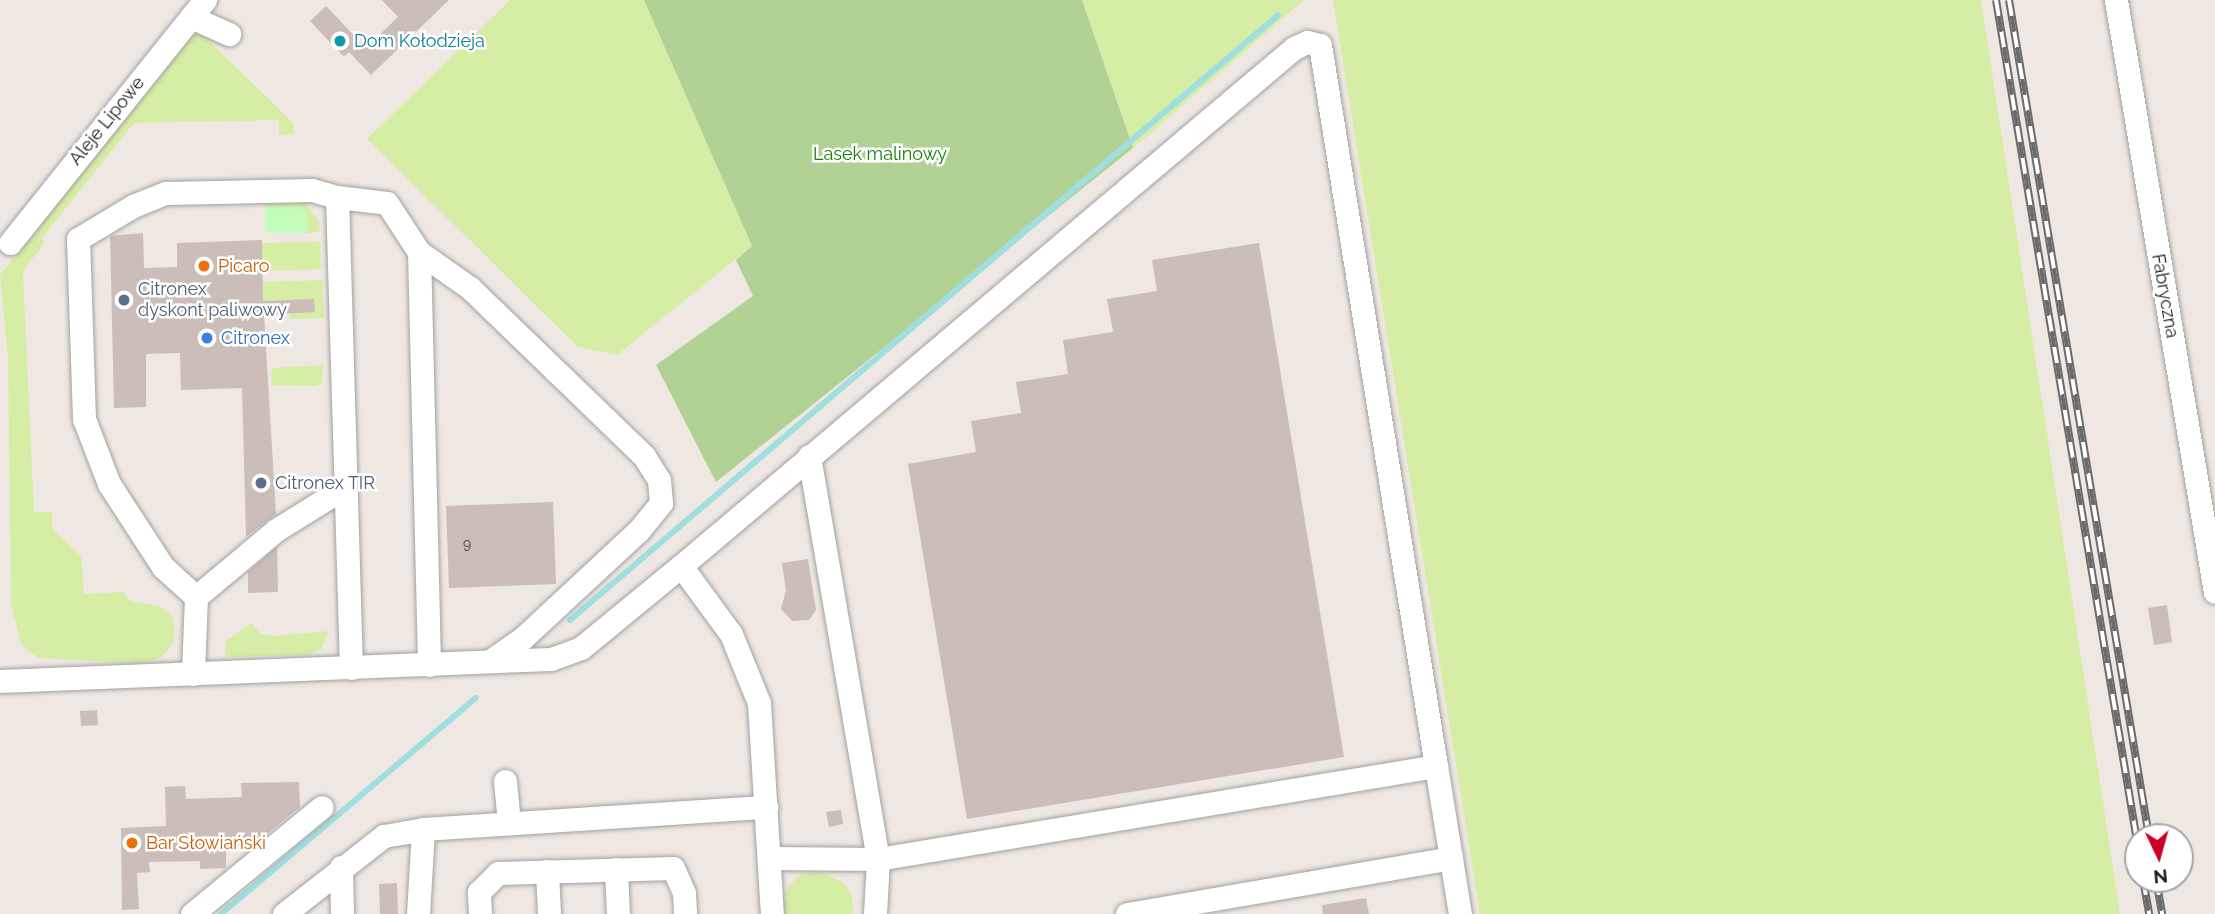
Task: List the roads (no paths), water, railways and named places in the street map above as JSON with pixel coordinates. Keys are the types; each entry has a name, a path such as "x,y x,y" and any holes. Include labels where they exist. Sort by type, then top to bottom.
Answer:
{"street":[{"path":"198,9 229,34 211,0"},
{"name":"Fabryczna","path":"2116,0 2215,592"},
{"name":"Aleje Lipowe","path":"10,243 198,9"},
{"path":"0,681 551,659 581,648 1294,48 1307,42 1320,45 1460,914"},
{"path":"197,597 163,567 109,484 84,419 78,239 133,206 166,193 312,190 337,197 387,203 419,251 470,288 643,456 659,480 661,503 638,531 523,638 490,661"},
{"path":"337,197 351,668"},
{"path":"419,251 429,665"},
{"path":"809,456 878,859 875,914"},
{"path":"192,674 197,597 276,530 345,487"},
{"path":"681,566 731,634 759,703 772,914"},
{"path":"769,858 878,859 1436,766"},
{"path":"505,780 509,823"},
{"path":"192,914 322,807"},
{"path":"284,914 384,836 423,829 766,807"},
{"path":"418,914 423,829"},
{"path":"1127,914 1451,858"},
{"path":"341,867 342,914"},
{"path":"480,914 479,891 498,873 673,868 684,893 685,914"},
{"path":"616,869 618,914"},
{"path":"547,871 549,914"}],"waterway":[{"path":"570,620 1278,15"},
{"path":"221,914 476,698"}],"railway":[{"path":"1996,0 2134,823"},
{"path":"2009,0 2147,823"},
{"path":"2145,893 2149,914"},
{"path":"2158,893 2162,914"}],"place":[{"name":"Dom Kołodzieja","path":"340,41"},
{"name":"Picaro","path":"204,266"},
{"name":"Citronex dyskont paliwowy","path":"124,300"},
{"name":"Citronex","path":"207,338"},
{"name":"Citronex TIR","path":"261,483"},
{"name":"Bar Słowiański","path":"132,843"}],"park label":[{"name":"Lasek malinowy","path":"880,154"}]}
